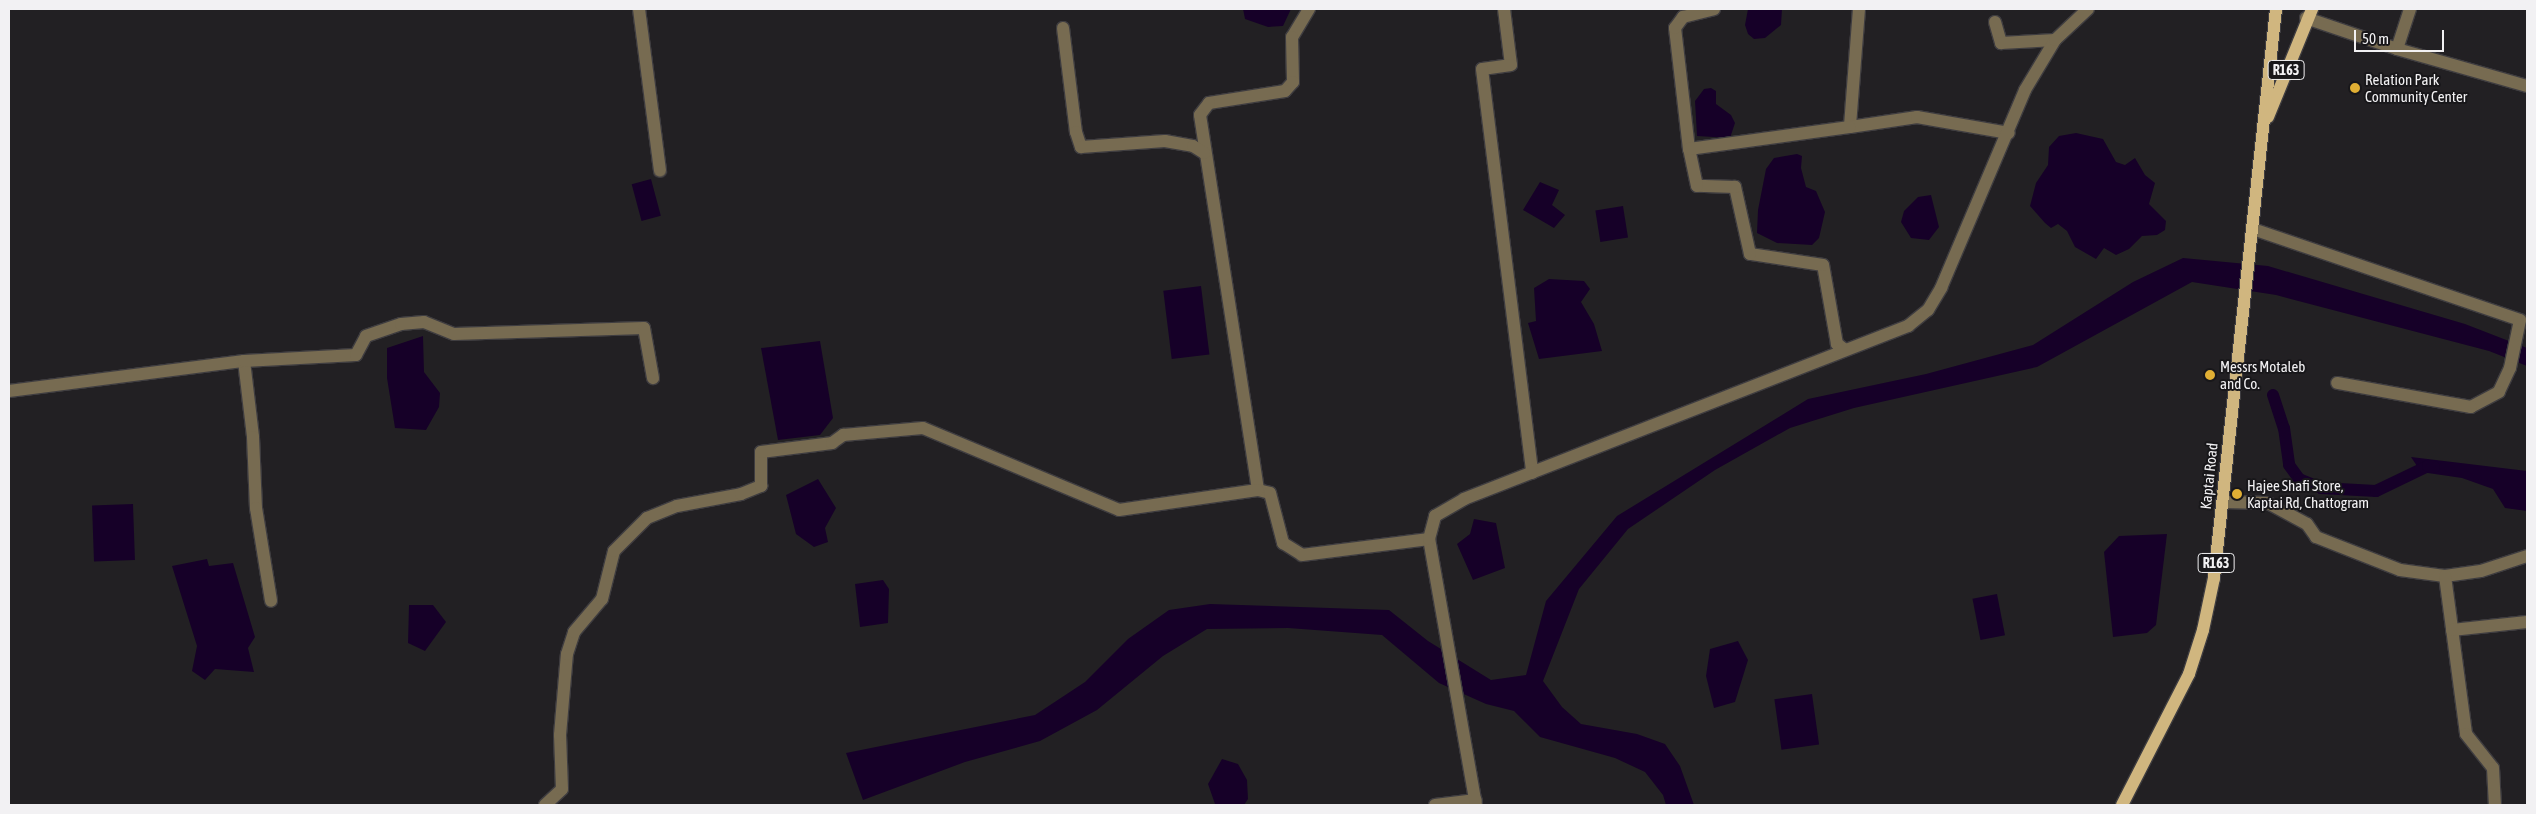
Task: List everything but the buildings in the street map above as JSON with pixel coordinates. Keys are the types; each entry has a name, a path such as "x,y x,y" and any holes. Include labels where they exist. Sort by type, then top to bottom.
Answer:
{"main road":[{"name":"R163","path":"2262,131 2276,9"},
{"name":"R163","path":"2262,131 2309,13"},
{"name":"Kaptai Road","path":"2122,805 2189,674 2203,630 2214,578 2253,229 2262,131"}],"street":[{"path":"638,9 660,171"},
{"path":"1258,490 1210,171 1204,153 1200,115 1209,103 1285,91 1293,82 1292,37 1309,9"},
{"path":"1504,9 1511,65 1482,69 1532,472"},
{"path":"1714,9 1683,17 1675,28 1689,148 1697,186 1736,187 1750,254 1823,265 1837,344 1844,349"},
{"path":"1850,127 1859,9"},
{"path":"1435,805 1476,803 1457,694 1446,646 1429,539 1435,516 1464,499 1532,472 1844,349 1877,341 1900,330 1928,310 1941,288 2009,133 2025,90 2055,40 2088,9"},
{"path":"2397,49 2410,9"},
{"path":"2309,13 2397,49 2527,86"},
{"path":"1995,22 2002,43 2055,40"},
{"path":"1063,28 1076,132 1081,147 1165,142 1193,146 1204,153"},
{"path":"1689,148 1917,117 2009,133"},
{"path":"2253,229 2520,320 2519,338 2510,368 2499,392 2471,407 2337,383"},
{"path":"9,391 244,361 356,355 366,336 402,324 424,322 454,334 644,328 653,378"},
{"path":"244,361 253,437 256,508 271,601"},
{"path":"545,805 562,788 560,735 567,654 574,632 602,599 614,551 647,518 677,506 742,494 761,486 761,452 832,443 843,435 923,428 1119,510 1258,490 1270,493 1283,543 1302,555 1429,539"},
{"path":"2223,502 2268,503 2307,524 2316,537 2400,570 2445,576 2481,571 2527,556"},
{"path":"2445,576 2466,734 2494,768 2495,805"},
{"path":"2452,630 2527,622"}],"shaded area":[{"path":"1243,9 1291,9 1283,26 1268,27 1245,19"},
{"path":"1748,9 1782,9 1781,25 1765,38 1754,39 1748,34 1745,25"},
{"path":"1711,88 1716,91 1716,104 1731,115 1735,123 1730,138 1697,136 1695,101 1704,89"},
{"path":"2076,133 2103,139 2116,162 2125,165 2135,158 2145,175 2155,183 2149,204 2166,221 2165,230 2157,235 2142,236 2129,249 2116,255 2104,248 2096,259 2075,247 2067,231 2058,224 2051,228 2045,223 2030,206 2036,183 2048,165 2049,147 2059,136"},
{"path":"1797,154 1802,156 1801,168 1806,187 1816,191 1825,212 1819,238 1812,245 1777,243 1757,233 1758,210 1766,169 1774,158"},
{"path":"651,179 661,216 642,221 632,184"},
{"path":"1540,182 1559,190 1552,205 1565,215 1554,228 1523,210"},
{"path":"1931,195 1939,227 1929,240 1911,238 1901,222 1904,211 1918,197"},
{"path":"1623,206 1628,238 1600,242 1595,210"},
{"path":"2183,258 2268,266 2465,324 2527,348 2527,366 2489,351 2276,295 2192,282 2037,367 1854,408 1790,428 1715,470 1628,529 1579,589 1543,681 1562,707 1581,724 1637,734 1665,744 1680,766 1694,805 1666,805 1663,795 1645,772 1615,758 1540,737 1514,711 1486,704 1439,683 1382,635 1288,628 1207,629 1163,656 1097,710 1040,741 965,762 863,800 846,753 1035,715 1085,682 1128,639 1169,610 1210,604 1389,610 1428,641 1491,680 1526,675 1546,601 1617,516 1808,399 1926,374 2033,345 2133,282"},
{"path":"1549,279 1584,281 1590,289 1581,302 1594,324 1602,351 1539,359 1528,323 1536,321 1534,288"},
{"path":"1201,286 1209,354 1172,359 1163,291"},
{"path":"423,336 424,372 440,393 439,407 426,430 395,428 387,378 387,348"},
{"path":"820,341 833,418 820,435 778,440 761,348"},
{"path":"2411,457 2527,471 2527,511 2505,508 2493,489 2462,478 2421,472"},
{"path":"818,479 836,508 825,528 828,542 814,547 796,534 786,495"},
{"path":"133,504 135,560 94,561 92,505"},
{"path":"1474,519 1496,523 1505,568 1473,580 1457,544 1470,534"},
{"path":"2167,534 2156,625 2147,633 2113,637 2104,552 2119,536"},
{"path":"207,559 209,566 233,563 255,637 248,648 254,672 215,669 205,680 192,671 197,646 172,566"},
{"path":"883,580 889,589 888,623 860,627 855,584"},
{"path":"1997,594 2005,635 1980,640 1972,599"},
{"path":"409,605 433,605 446,622 425,651 408,643"},
{"path":"1738,641 1748,660 1735,702 1714,708 1706,676 1710,649"},
{"path":"1812,694 1819,745 1781,750 1774,699"},
{"path":"1222,759 1238,764 1247,780 1248,799 1244,805 1215,804 1208,784"}],"waterway":[{"path":"2273,395 2284,428 2289,465 2299,479 2321,488 2376,491 2428,466 2434,467"}],"place":[{"name":"Relation Park Community Center","path":"2355,88"},
{"name":"Messrs Motaleb and Co.","path":"2210,375"},
{"name":"Hajee Shafi Store, Kaptai Rd, Chattogram","path":"2237,494"}]}
